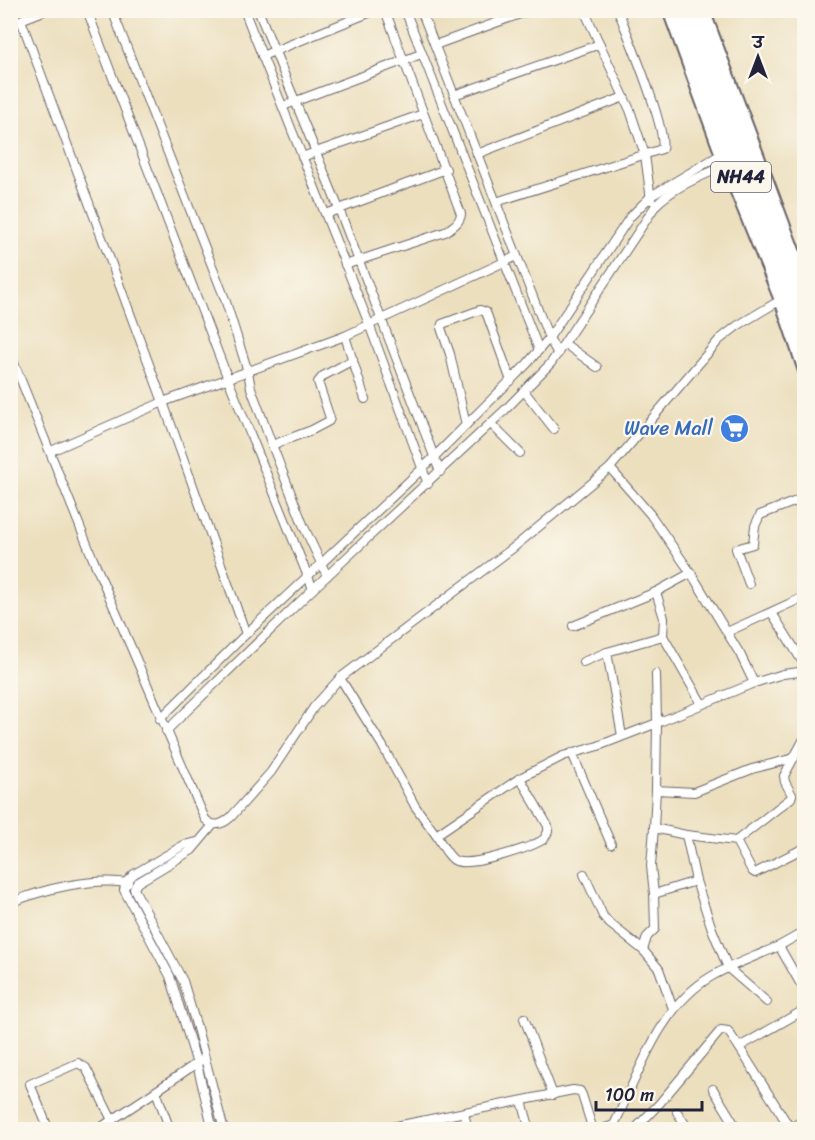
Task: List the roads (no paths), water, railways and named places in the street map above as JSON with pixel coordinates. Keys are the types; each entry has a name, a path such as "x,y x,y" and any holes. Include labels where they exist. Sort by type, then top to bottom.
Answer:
{"highway":[{"name":"NH44","path":"679,10 728,158 797,293"},
{"name":"NH44","path":"694,10 797,293 804,343"}],"street":[{"path":"10,24 46,10"},
{"path":"87,10 228,379 313,589"},
{"path":"112,10 225,299 251,388 272,445 304,527 327,576"},
{"path":"244,10 369,324 428,484"},
{"path":"258,10 382,318 440,472"},
{"path":"262,56 376,10"},
{"path":"345,265 445,232 460,219 461,208 385,10"},
{"path":"405,10 539,350"},
{"path":"421,10 549,338 558,354"},
{"path":"435,45 531,10"},
{"path":"584,10 624,97 645,155 652,210"},
{"path":"496,202 660,150 663,142 655,110 618,10"},
{"path":"668,10 728,158"},
{"path":"704,10 797,293 804,371"},
{"path":"21,20 163,402 246,634"},
{"path":"454,96 600,44"},
{"path":"283,106 422,54"},
{"path":"477,154 624,97"},
{"path":"302,157 423,114"},
{"path":"160,719 511,381 549,338 630,217 651,196 728,158"},
{"path":"166,731 524,391 558,354 652,210 668,195 728,158"},
{"path":"326,214 446,168"},
{"path":"51,451 163,402 345,336 517,256"},
{"path":"10,903 38,893 84,884 126,882 135,885 192,850 213,825 224,823 271,772 314,707 340,678 513,548 610,468 719,340 737,326 797,293"},
{"path":"466,425 454,371 441,328 442,324 480,310 486,312 511,381"},
{"path":"345,336 365,399"},
{"path":"565,344 597,367"},
{"path":"10,353 160,719 205,819 213,825"},
{"path":"272,445 329,421 318,382 323,376 353,360"},
{"path":"524,391 554,429"},
{"path":"491,424 520,453"},
{"path":"610,468 650,514 691,573 727,632 754,683"},
{"path":"749,584 736,549 753,544 755,526 760,515 804,498"},
{"path":"573,626 656,592 691,573"},
{"path":"656,592 664,618 663,636 702,704"},
{"path":"727,632 804,597"},
{"path":"436,835 520,778 572,753 598,746 754,683 783,674 795,673 804,666 772,613"},
{"path":"583,662 607,652 663,636"},
{"path":"607,652 622,736"},
{"path":"643,950 647,937 655,929 651,866 656,790 656,674"},
{"path":"340,678 382,745 415,806 453,860 463,862 504,855 544,839 548,826 520,778"},
{"path":"654,828 686,835 736,841 791,798 792,795 784,776 804,739"},
{"path":"572,753 611,844"},
{"path":"656,790 694,792 752,769 794,758"},
{"path":"686,835 696,881 728,968 767,1002"},
{"path":"736,841 755,873 804,848"},
{"path":"198,842 184,845 134,874 126,882 126,896 170,976 197,1064 213,1130"},
{"path":"584,874 603,916 643,950 659,969 673,1009"},
{"path":"654,894 696,881"},
{"path":"135,885 135,892 183,981 224,1130"},
{"path":"599,1130 615,1127 661,1026 673,1009 705,980 780,946 804,932"},
{"path":"780,946 804,990"},
{"path":"739,1047 804,1010"},
{"path":"524,1018 553,1095"},
{"path":"634,1130 660,1104 721,1030 728,1031 739,1047 789,1129 804,1120"},
{"path":"102,1128 110,1115 156,1091 205,1058"},
{"path":"45,1130 46,1123 30,1084 75,1064 81,1064 86,1068 110,1115"},
{"path":"713,1089 738,1130"},
{"path":"377,1130 573,1090 580,1091 593,1130"},
{"path":"156,1091 170,1130"},
{"path":"522,1101 530,1130"},
{"path":"677,1112 689,1130"},
{"path":"464,1113 468,1130"}],"place":[{"name":"Wave Mall","path":"734,428"}]}
